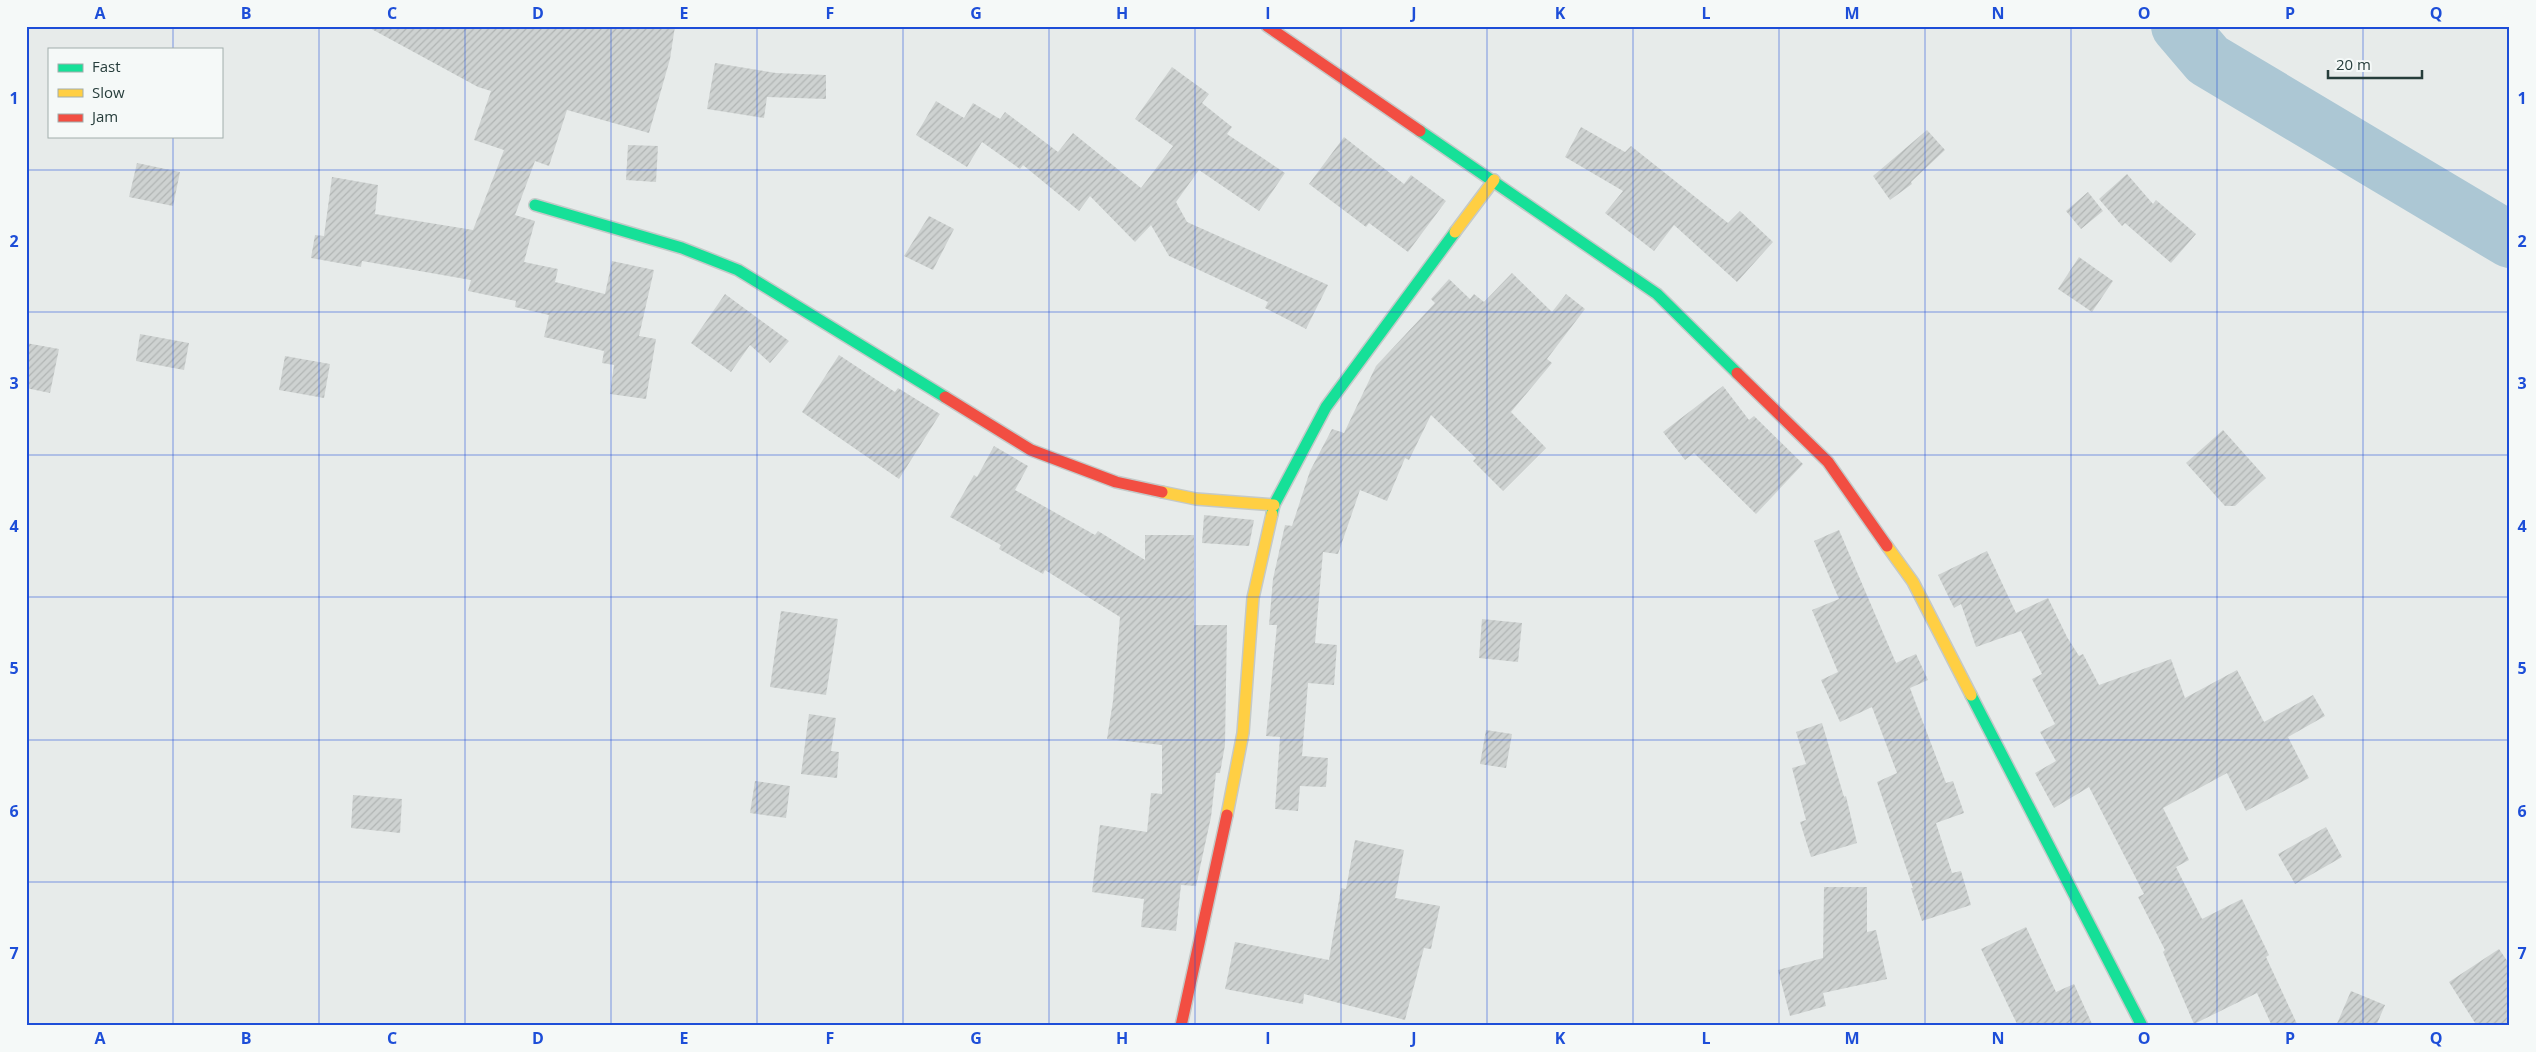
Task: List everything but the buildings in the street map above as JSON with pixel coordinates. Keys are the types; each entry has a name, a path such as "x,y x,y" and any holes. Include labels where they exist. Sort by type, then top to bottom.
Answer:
{"street":[{"path":"1267,26 1494,180 1657,294 1828,462 1913,582 2142,1026"},
{"path":"1181,1026 1235,779 1243,733 1253,598 1274,505 1326,406 1494,180"},
{"path":"535,205 682,248 738,270 1031,450 1116,482 1196,499 1274,505"}],"waterway":[{"path":"2179,26 2208,60 2510,240"}],"traffic: fast":[{"path":"1420,131 1657,294 1737,373"},
{"path":"535,205 682,248 738,270 945,397"},
{"path":"1272,514 1274,505 1326,407 1455,232"},
{"path":"1971,695 2142,1026"}],"traffic: slow":[{"path":"1455,232 1494,180"},
{"path":"1162,492 1196,499 1274,505"},
{"path":"1227,815 1243,733 1253,598 1272,514"},
{"path":"1887,546 1913,582 1971,695"}],"traffic: jam":[{"path":"1267,26 1420,131"},
{"path":"1737,373 1828,462 1887,546"},
{"path":"945,397 1031,450 1116,482 1162,492"},
{"path":"1181,1026 1227,815"}]}
